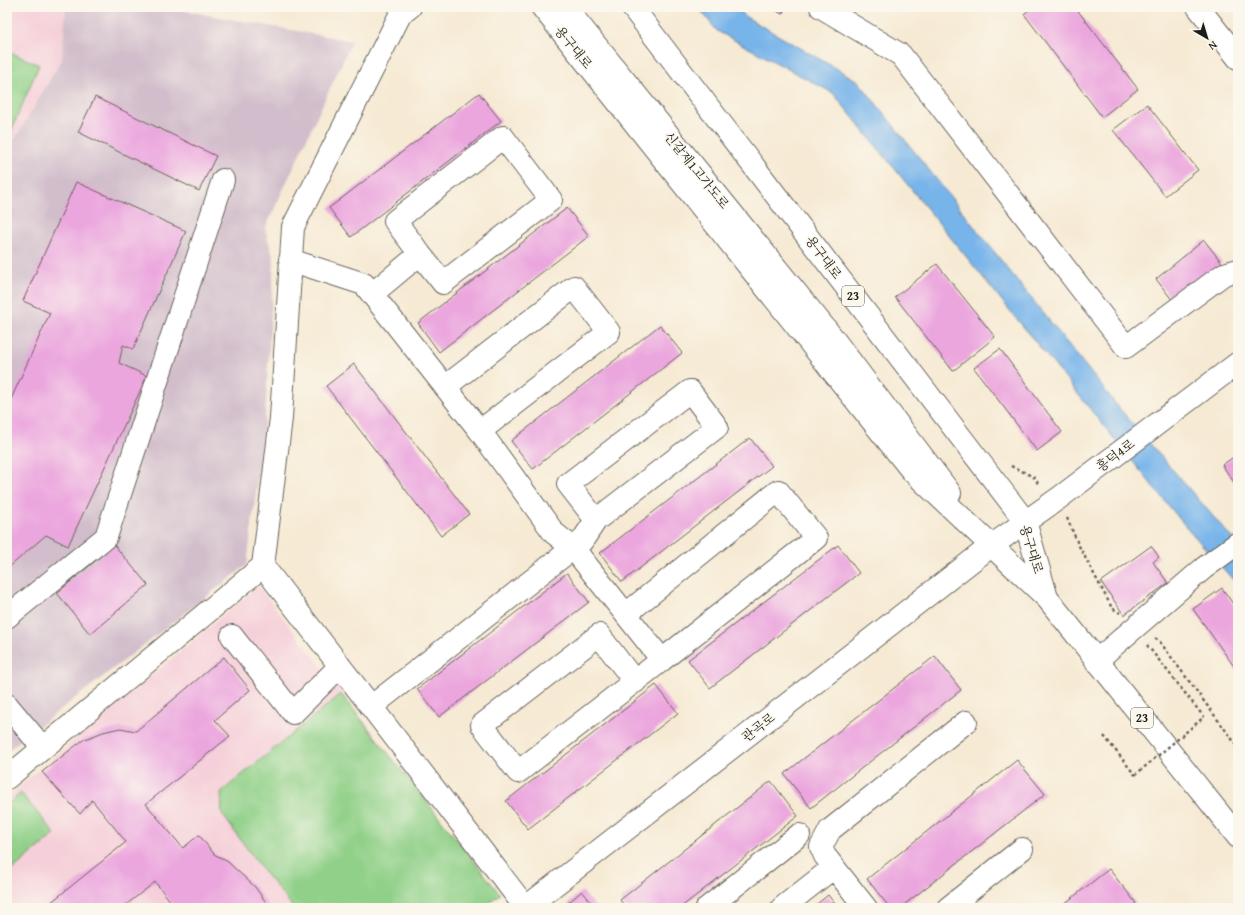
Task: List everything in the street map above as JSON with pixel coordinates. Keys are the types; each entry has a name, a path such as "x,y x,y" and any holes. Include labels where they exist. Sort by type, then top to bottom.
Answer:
{"street":[{"path":"7,778 263,566 281,418 292,228 400,16 410,7"},
{"name":"용구대로","path":"542,7 912,471 1047,598 1238,837"},
{"name":"신갈제1고가도로","path":"566,7 829,333"},
{"name":"용구대로","path":"632,7 1025,521 1047,598"},
{"path":"821,7 901,55 1126,347 1224,274 1238,270"},
{"path":"1198,7 1238,58"},
{"path":"503,137 551,200 443,283 420,254 395,221 503,137"},
{"path":"7,617 106,537 223,180"},
{"path":"372,294 420,254"},
{"path":"290,260 364,284 480,431 554,533 574,548 662,660"},
{"path":"445,387 574,287 609,332 480,431"},
{"name":"용구대로","path":"829,333 990,546"},
{"name":"흥덕4로","path":"990,546 1059,498 1238,363"},
{"path":"372,706 574,548 582,541 596,520 717,427 690,391 568,484 596,520"},
{"path":"626,614 778,491 816,538 635,682 518,772 482,725 599,635 635,682"},
{"path":"1096,661 1204,568 1238,543"},
{"name":"관곡로","path":"526,908 990,546"},
{"path":"263,566 526,908"},
{"path":"232,636 293,714 340,666"},
{"path":"7,705 43,748"},
{"path":"866,908 825,856 821,847 830,830 966,722"},
{"path":"707,908 799,835"},
{"path":"948,908 1022,849"},
{"path":"782,908 834,867"}],"path":[{"path":"1104,736 1135,775 1204,717 1133,629"}],"shaded area":[{"path":"7,7 66,7 62,59 7,153"},
{"path":"66,7 164,7 352,41 265,229 274,260 265,418 247,565 7,751 7,153 62,59"},
{"path":"258,586 500,894 482,908 7,908 7,797"}],"green space":[{"path":"7,51 39,65 7,141"},
{"path":"341,694 500,894 482,908 294,908 264,872 222,814 221,792"},
{"path":"21,793 55,834 7,874 7,805"}],"water":[{"path":"698,7 737,7 746,17 858,81 1119,408 1238,545 1238,588 1235,582 1182,522 833,93 717,31"}],"building":[{"path":"770,7 786,7 782,14"},
{"path":"1033,7 1075,7 1138,89 1102,117 1024,14"},
{"path":"479,93 501,121 351,237 329,208"},
{"path":"95,97 216,156 199,191 78,132"},
{"path":"1147,104 1198,170 1165,196 1113,130"},
{"path":"76,182 186,231 133,349 123,345 119,363 147,376 68,546 46,535 7,569 7,408 50,313 23,301"},
{"path":"567,208 589,236 439,352 418,323"},
{"path":"1204,240 1222,263 1173,301 1156,279"},
{"path":"937,264 995,337 953,371 895,297"},
{"path":"660,325 682,353 533,469 511,441"},
{"path":"1000,349 1062,432 1037,451 974,368"},
{"path":"354,364 469,514 441,536 326,386"},
{"path":"750,438 772,466 622,582 600,553"},
{"path":"1238,454 1238,488 1222,465"},
{"path":"114,545 148,585 90,634 57,593"},
{"path":"838,545 859,573 710,688 688,660"},
{"path":"1151,546 1159,557 1153,562 1168,583 1124,615 1101,582"},
{"path":"567,573 589,602 439,717 417,689"},
{"path":"1222,588 1238,611 1238,672 1193,609"},
{"path":"935,656 961,690 811,808 784,774"},
{"path":"224,657 250,690 215,720 230,736 146,804 183,848 199,835 214,854 228,862 255,887 270,908 176,908 155,882 122,908 44,908 126,842 92,800 80,814 42,772 83,740 103,732 120,728 136,731"},
{"path":"656,685 678,713 528,829 506,801"},
{"path":"1017,760 1045,794 900,908 890,908 867,879"},
{"path":"771,781 798,816 680,908 626,908 620,900"},
{"path":"1109,869 1136,903 1130,908 1059,908"},
{"path":"582,891 596,908 568,908 568,903"},
{"path":"828,895 838,908 812,908"}]}
